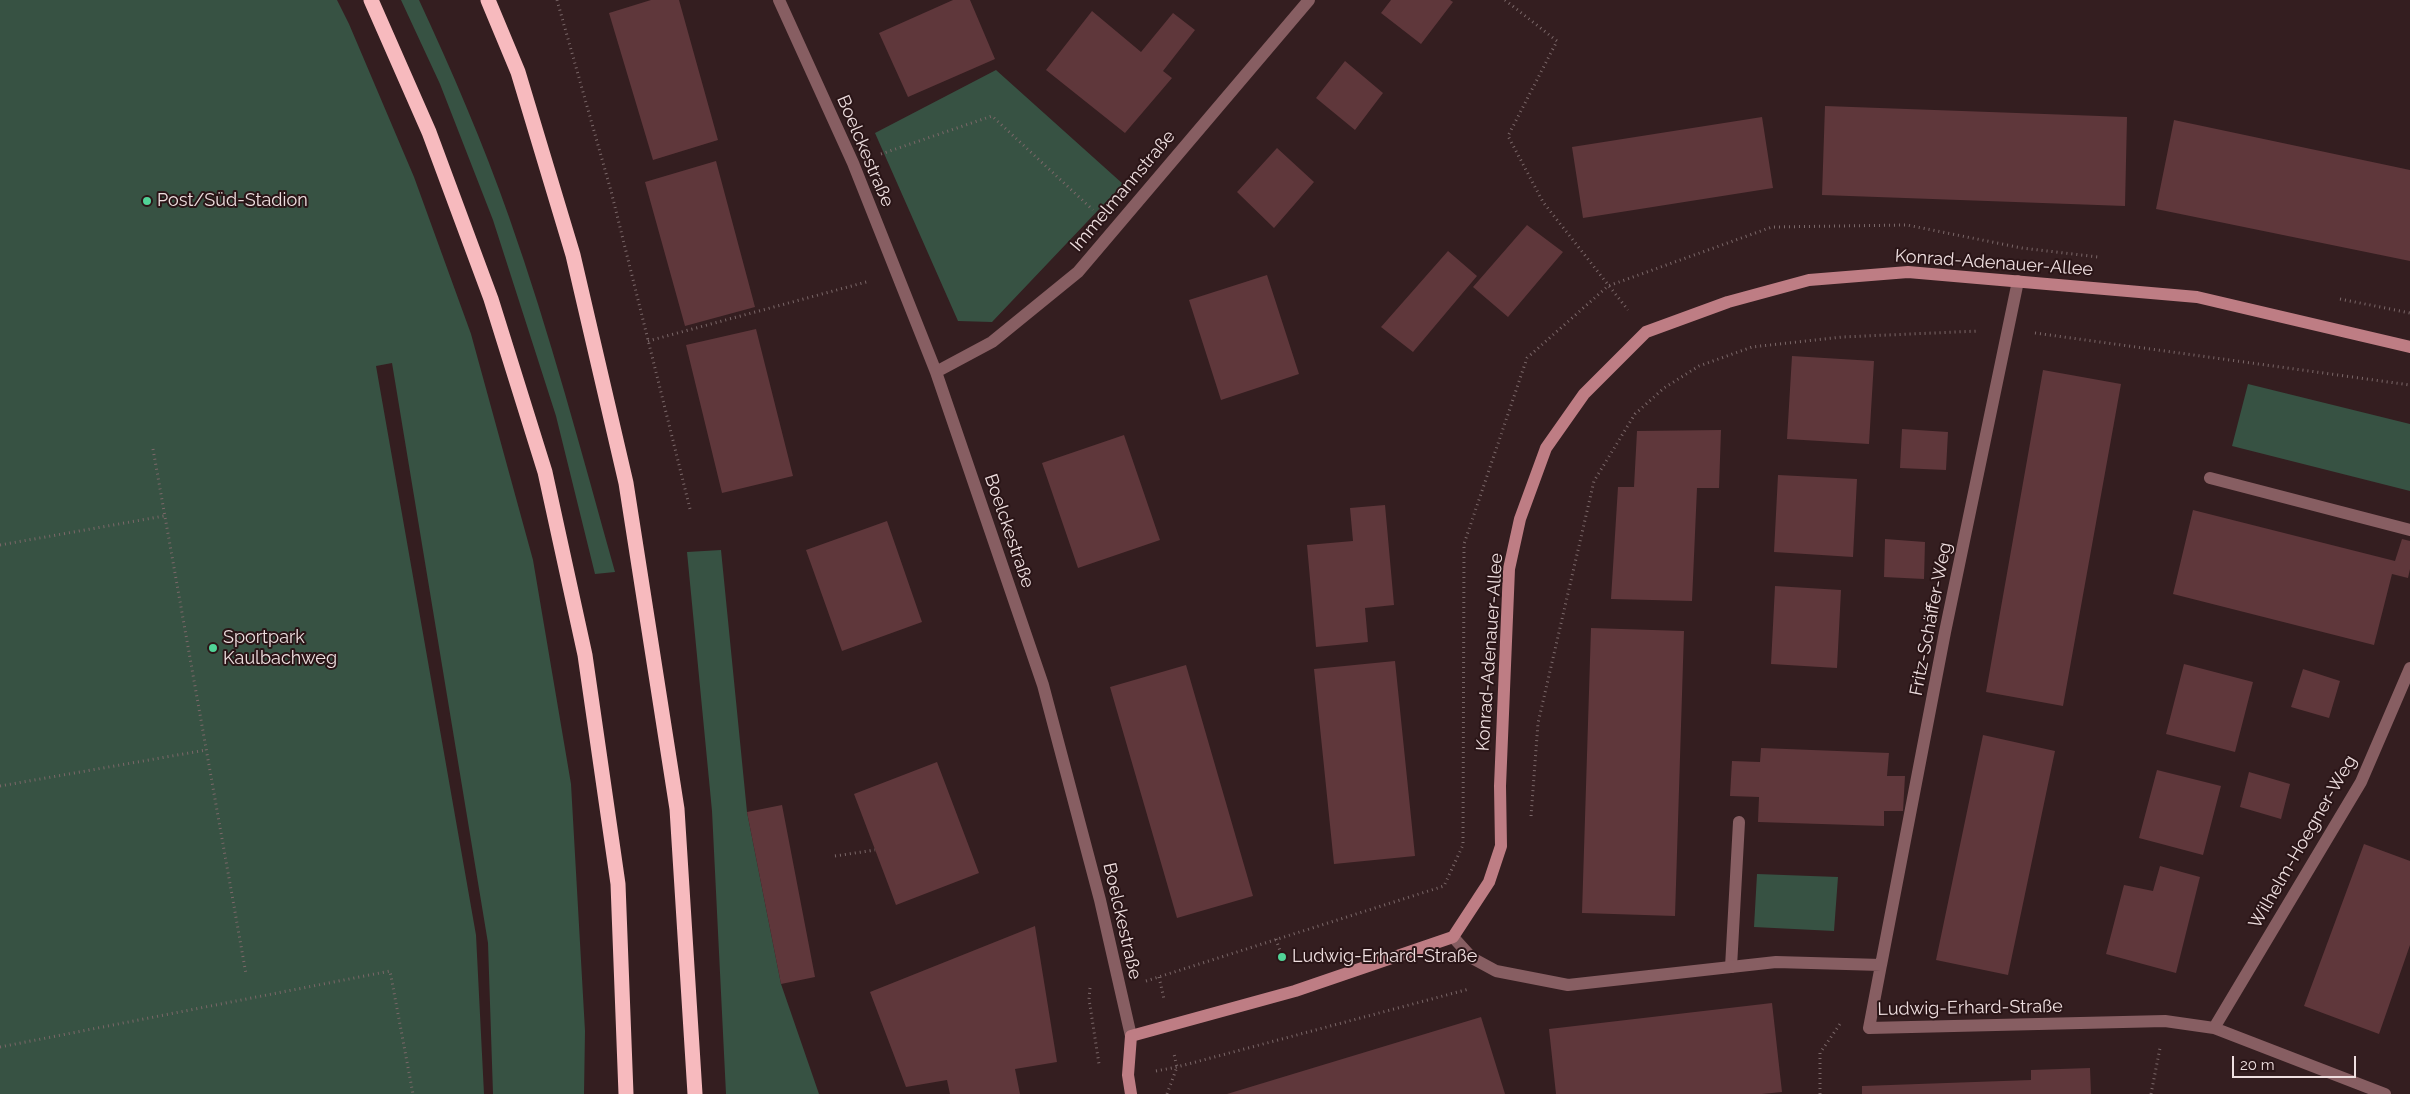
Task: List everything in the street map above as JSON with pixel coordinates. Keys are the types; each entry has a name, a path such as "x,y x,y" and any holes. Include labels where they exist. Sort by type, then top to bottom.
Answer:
{"highway":[{"path":"370,0 429,132 491,299 545,472 585,655 618,884 626,1094"},
{"path":"488,0 518,72 572,255 626,483 677,808 695,1094"}],"street":[{"name":"Boelckestraße","path":"779,0 853,163 898,273 936,372 1043,685 1100,900 1131,1036 1128,1075 1131,1094"},
{"name":"Immelmannstraße","path":"936,372 992,342 1078,272 1309,0"},
{"name":"Konrad-Adenauer-Allee","path":"1453,937 1490,882 1501,846 1500,786 1509,569 1520,519 1546,448 1584,394 1646,332 1728,302 1809,280 1908,272 2197,297 2410,347"},
{"name":"Fritz-Schäffer-Weg","path":"1881,965 1945,632 2018,281"},
{"path":"2210,478 2410,530"},
{"name":"Wilhelm-Hoegner-Weg","path":"2214,1028 2362,782 2410,668"},
{"path":"1730,967 1739,822"},
{"path":"1131,1036 1295,991 1453,937 1472,958 1496,971 1568,985 1776,962 1881,965"},
{"name":"Ludwig-Erhard-Straße","path":"1881,965 1869,1028 2165,1021 2214,1028 2385,1094"}],"path":[{"path":"557,0 612,191 690,509"},
{"path":"1505,0 1557,41 1508,136 1543,202 1646,332"},
{"path":"853,163 992,116 1114,229"},
{"path":"1472,958 1479,986 1176,1067 1128,1075 1102,1084 1088,999 1444,886 1463,845 1464,544 1527,358 1608,286 1772,228 1907,225 2022,248 2107,259"},
{"path":"648,341 898,273"},
{"path":"2334,298 2410,313"},
{"path":"1531,821 1538,723 1594,481 1635,414 1664,388 1699,366 1752,347 1842,337 2009,329 2410,385"},
{"path":"153,449 246,974"},
{"path":"0,545 165,516"},
{"path":"0,786 206,750"},
{"path":"835,856 874,850"},
{"path":"1276,940 1282,957"},
{"path":"0,1047 390,971 413,1094"},
{"path":"2151,1094 2165,1021"},
{"path":"1167,1094 1176,1067"}],"green space":[{"name":"Sportpark Kaulbachweg","path":"0,0 337,0 414,177 471,334 533,560 571,784 585,1031 584,1094 493,1094 488,943 392,363 376,366 476,935 484,1094 0,1094"},
{"path":"401,0 419,0 467,107 489,162 524,261 552,349 615,572 595,574 556,416 493,220 440,84"},
{"path":"996,70 1123,184 992,322 958,321 875,133"},
{"path":"2248,384 2410,424 2410,491 2232,446"},
{"path":"721,550 747,812 781,984 819,1094 726,1094 712,811 687,552"},
{"path":"1757,874 1838,877 1834,931 1754,927"}],"building":[{"path":"651,0 679,0 718,140 653,160 609,13"},
{"path":"953,0 970,0 995,59 908,97 879,33"},
{"path":"1391,0 1450,0 1453,2 1421,44 1381,13"},
{"path":"1092,11 1141,52 1173,13 1195,30 1163,71 1172,78 1125,133 1046,70"},
{"path":"1345,61 1383,93 1355,130 1316,98"},
{"path":"1825,106 2127,117 2125,206 1822,195"},
{"path":"1762,117 1773,188 1583,218 1572,147"},
{"path":"2174,120 2410,170 2410,261 2156,209"},
{"path":"1277,148 1314,182 1274,228 1237,192"},
{"path":"716,161 755,307 685,326 645,182"},
{"path":"1527,225 1563,252 1508,317 1473,287"},
{"path":"1448,251 1477,276 1413,352 1381,327"},
{"path":"1267,275 1299,374 1221,400 1189,300"},
{"path":"756,329 793,476 722,493 686,345"},
{"path":"1792,356 1874,361 1869,444 1787,439"},
{"path":"2043,370 2121,384 2063,706 1986,692"},
{"path":"1902,429 1948,432 1946,470 1900,468"},
{"path":"1721,430 1719,488 1697,488 1692,601 1611,599 1618,487 1634,487 1637,431"},
{"path":"1124,435 1160,540 1078,568 1042,463"},
{"path":"1778,475 1857,479 1853,557 1774,552"},
{"path":"1385,505 1394,605 1365,608 1368,642 1316,647 1307,545 1353,541 1350,508"},
{"path":"2193,510 2395,561 2402,539 2410,541 2410,569 2408,578 2392,574 2374,645 2173,594"},
{"path":"887,521 922,622 842,651 806,550"},
{"path":"1885,539 1925,542 1924,579 1884,577"},
{"path":"1775,586 1841,590 1837,668 1771,664"},
{"path":"1591,628 1684,631 1675,916 1582,913"},
{"path":"1395,661 1415,856 1334,864 1314,669"},
{"path":"2184,664 2253,682 2235,752 2166,734"},
{"path":"1186,665 1253,896 1177,918 1110,687"},
{"path":"2303,669 2340,681 2329,718 2291,707"},
{"path":"1983,735 2055,751 2008,975 1936,960"},
{"path":"1761,748 1889,753 1887,776 1905,776 1903,811 1884,811 1884,826 1758,822 1759,797 1730,796 1732,761 1760,762"},
{"path":"937,762 979,873 896,905 854,794"},
{"path":"2157,770 2221,786 2203,855 2139,838"},
{"path":"2249,772 2290,784 2281,819 2240,807"},
{"path":"782,805 815,977 781,984 747,812"},
{"path":"2364,844 2410,861 2410,945 2379,1034 2304,1006"},
{"path":"2160,866 2200,877 2176,973 2106,954 2124,885 2153,891"},
{"path":"1035,926 1057,1062 1015,1069 1020,1094 950,1094 947,1080 906,1087 870,992"},
{"path":"1772,1003 1782,1092 1762,1094 1556,1094 1549,1029"},
{"path":"1481,1017 1505,1094 1227,1094"},
{"path":"2090,1068 2091,1094 1862,1094 1862,1086 2031,1080 2031,1070"}],"place":[{"name":"Post/Süd-Stadion","path":"147,201"},
{"name":"Sportpark Kaulbachweg","path":"213,648"},
{"name":"Ludwig-Erhard-Straße","path":"1282,957"}]}
